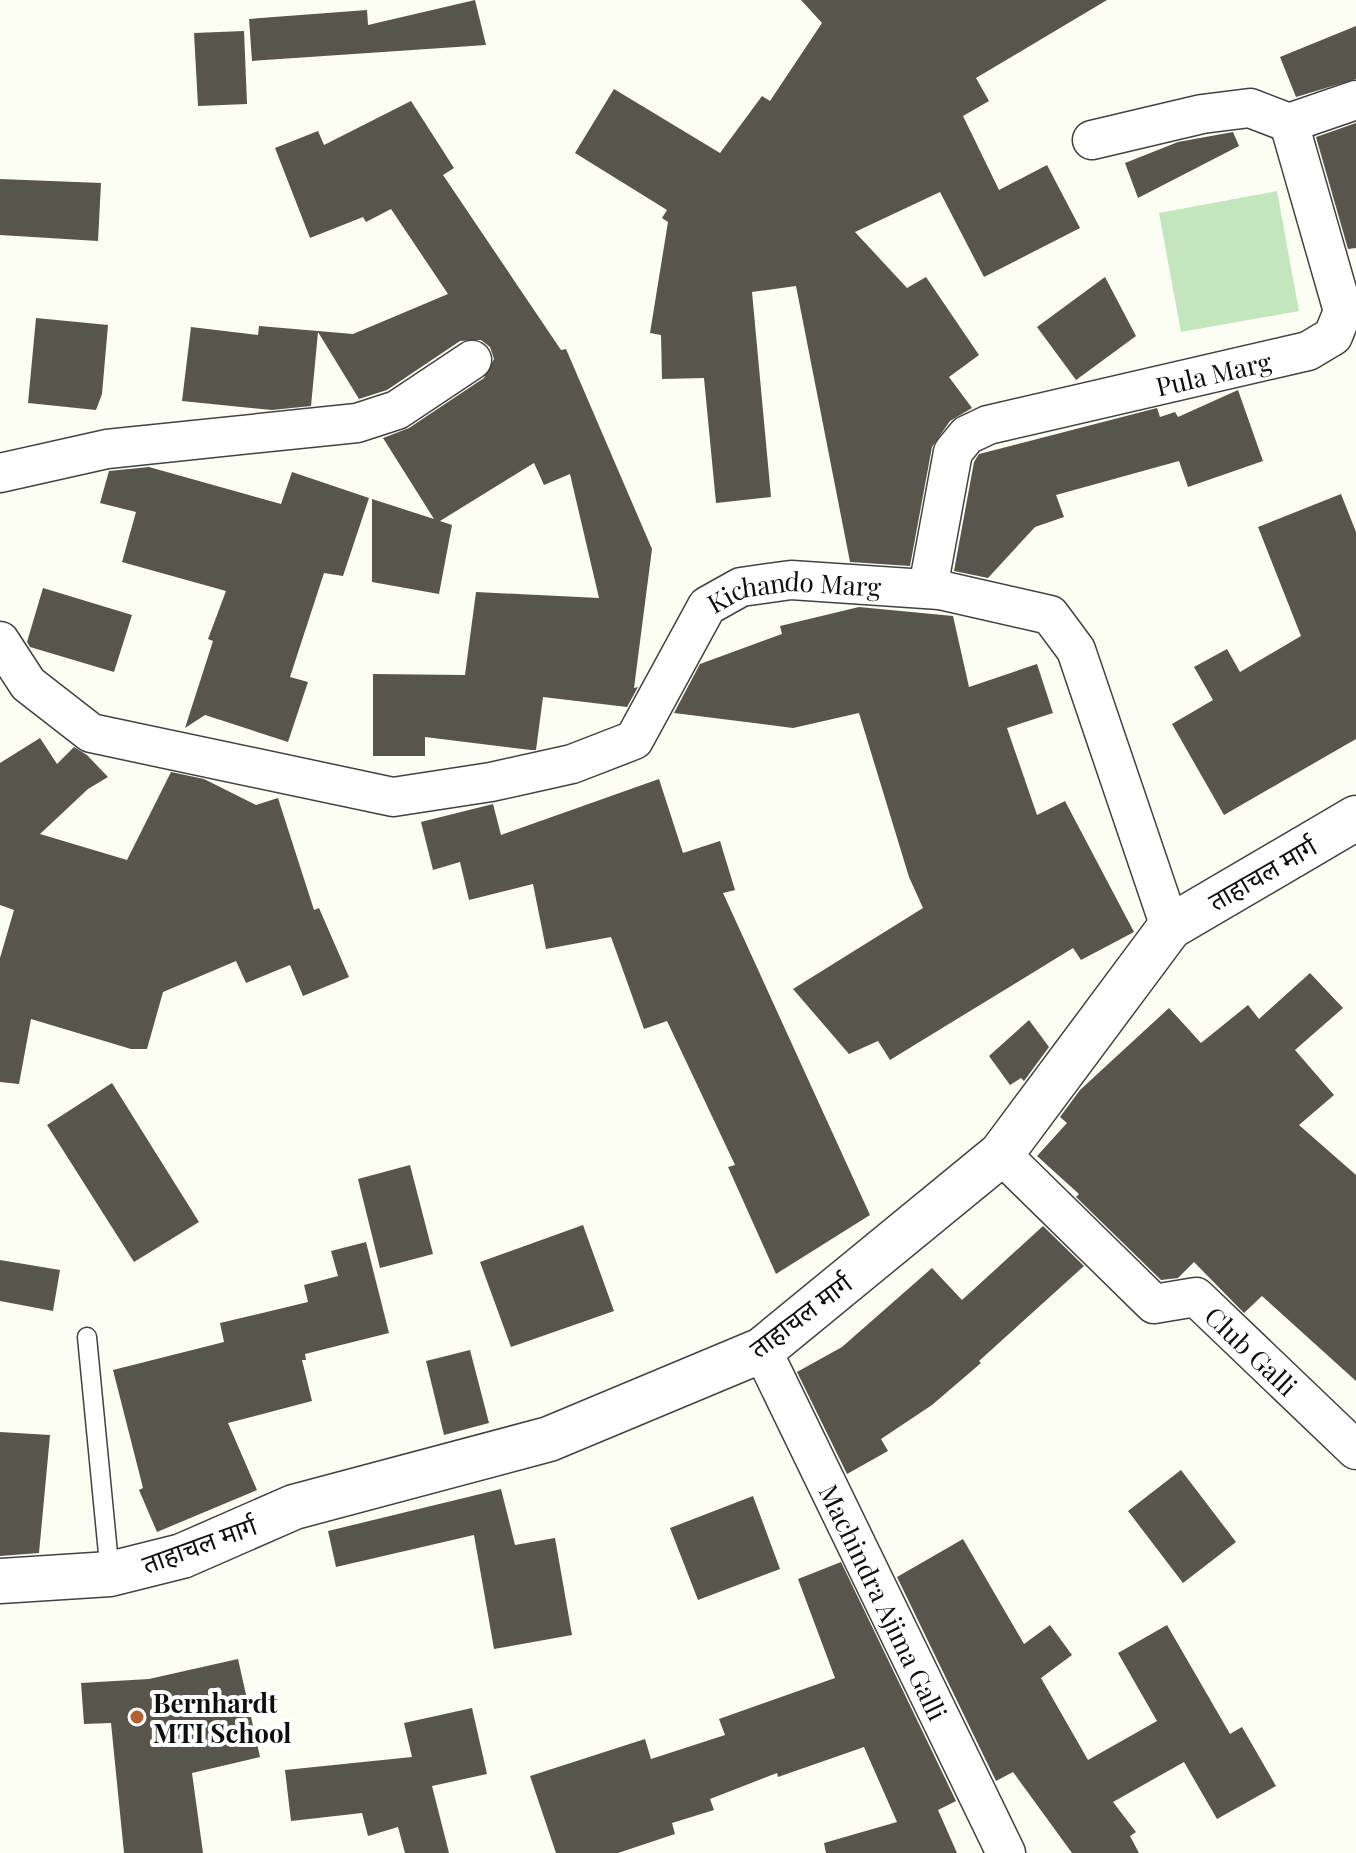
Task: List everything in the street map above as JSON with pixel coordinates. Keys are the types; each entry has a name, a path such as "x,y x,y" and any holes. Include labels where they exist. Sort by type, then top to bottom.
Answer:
{"street":[{"path":"1092,140 1202,114 1250,108 1289,123 1356,100"},
{"name":"Pula Marg","path":"940,590 930,577 953,452 967,435 988,425 1308,351 1333,336 1343,311 1289,123"},
{"path":"0,473 107,449 357,423 397,410 472,360"},
{"name":"Kichando Marg","path":"0,641 28,684 91,733 393,797 491,782 572,764 634,740 707,606 741,587 791,580 940,590 1050,615 1076,650 1170,927"},
{"name":"ताहाचल मार्ग","path":"0,1581 110,1574 182,1556 294,1507 549,1439 762,1350 1001,1154 1170,927 1356,818"},
{"name":"Club Galli","path":"1001,1154 1154,1304 1196,1297 1356,1450"},
{"name":"Machindra Ajima Galli","path":"762,1350 1006,1853"}],"lane":[{"path":"87,1337 110,1574"}],"green space":[{"path":"1277,191 1299,311 1181,332 1159,213"}],"building":[{"path":"475,0 486,45 252,61 249,19 367,10 368,25"},
{"path":"801,0 1107,0 976,78 989,101 963,116 999,190 1047,165 1080,228 984,277 940,192 855,232 907,288 926,277 979,355 949,377 972,408 950,421 932,447 910,566 850,562 796,286 752,292 771,497 716,503 704,378 662,379 661,335 650,333 668,222 662,218 667,210 575,153 614,89 720,153 762,96 770,101 822,23"},
{"path":"1356,26 1356,79 1296,97 1280,57"},
{"path":"244,31 247,104 198,106 194,33"},
{"path":"411,101 454,168 443,175 561,350 566,349 652,549 634,688 638,687 627,707 543,697 536,750 425,737 425,756 373,756 373,674 465,675 476,592 599,598 570,474 544,485 534,463 440,521 452,525 439,594 372,582 372,499 434,519 383,438 409,428 484,378 494,359 490,347 481,340 460,341 387,390 359,399 318,332 311,406 272,410 182,401 191,327 258,335 259,326 353,334 448,294 391,209 366,222 363,217 310,238 275,148 318,131 324,145"},
{"path":"1356,123 1356,248 1348,249 1316,137"},
{"path":"1233,132 1239,146 1138,198 1125,163 1178,142"},
{"path":"0,179 101,183 98,241 0,235"},
{"path":"1105,277 1136,336 1076,380 1037,327"},
{"path":"36,318 108,325 102,394 96,410 28,403"},
{"path":"1238,390 1263,461 1188,487 1179,461 1056,495 1064,517 1035,527 988,578 954,571 974,462 979,454 1157,408 1160,417 1175,412 1178,417"},
{"path":"149,467 281,504 292,472 369,498 343,576 324,573 290,677 308,682 288,742 205,715 185,728 213,641 208,639 226,591 122,562 136,512 100,503 109,471"},
{"path":"1341,494 1356,532 1356,739 1224,815 1172,724 1213,700 1194,667 1227,649 1240,672 1301,636 1258,527"},
{"path":"43,588 132,615 114,672 30,647 27,642"},
{"path":"859,607 953,616 969,687 1037,664 1053,713 1007,728 1037,815 1065,801 1134,932 1081,960 1073,948 890,1060 878,1041 849,1054 793,989 923,908 909,877 859,713 793,728 674,713 700,664 782,634 780,626"},
{"path":"40,738 57,764 74,747 87,755 108,777 88,789 40,834 127,860 171,772 204,779 256,805 278,798 314,910 319,908 349,977 303,996 290,965 246,983 236,961 163,992 147,1049 131,1049 31,1019 19,1084 0,1082 0,958 14,910 0,905 0,763"},
{"path":"659,779 683,853 720,841 735,890 723,893 870,1215 776,1274 728,1167 735,1165 667,1021 644,1029 611,937 546,949 533,884 469,900 460,862 433,870 421,822 493,804 501,835"},
{"path":"1310,973 1343,1008 1295,1050 1334,1095 1299,1125 1356,1175 1356,1381 1262,1296 1244,1313 1194,1262 1178,1278 1161,1280 1076,1197 1079,1194 1037,1156 1067,1123 1060,1117 1080,1090 1169,1008 1201,1043 1248,1005 1259,1019"},
{"path":"1029,1020 1049,1047 1024,1081 1021,1078 1010,1085 989,1056"},
{"path":"112,1083 199,1222 134,1262 47,1125"},
{"path":"410,1165 433,1254 380,1268 358,1179"},
{"path":"583,1225 614,1311 511,1347 480,1262"},
{"path":"1043,1226 1084,1266 932,1405 881,1439 888,1451 847,1474 797,1372 842,1347 932,1268 962,1300"},
{"path":"366,1242 389,1333 305,1354 306,1360 302,1360 312,1401 228,1423 257,1490 157,1532 139,1490 143,1488 113,1370 224,1342 220,1323 308,1302 304,1285 338,1276 331,1251"},
{"path":"0,1260 60,1270 53,1311 0,1301"},
{"path":"470,1350 489,1423 444,1435 426,1361"},
{"path":"0,1432 50,1435 39,1553 0,1556"},
{"path":"1181,1470 1236,1542 1183,1583 1128,1511"},
{"path":"501,1489 515,1545 555,1538 572,1635 494,1649 474,1535 336,1567 328,1531"},
{"path":"753,1496 780,1569 698,1600 670,1528"},
{"path":"963,1539 1024,1644 1050,1625 1072,1655 1041,1678 1088,1760 1157,1721 1118,1653 1167,1625 1230,1734 1242,1727 1276,1786 1217,1819 1184,1762 1113,1802 1136,1832 1130,1836 1139,1853 1072,1853 1013,1772 996,1781 897,1577"},
{"path":"841,1562 956,1801 938,1810 957,1853 826,1853 824,1843 897,1822 864,1747 778,1777 777,1773 710,1799 714,1810 672,1823 675,1834 618,1853 556,1853 530,1776 645,1739 651,1759 725,1735 719,1719 835,1678 798,1579"},
{"path":"238,1659 260,1757 192,1773 203,1853 124,1853 111,1723 84,1724 81,1683 149,1679"},
{"path":"472,1708 487,1774 432,1786 449,1853 405,1853 398,1827 368,1836 362,1813 291,1821 285,1770 412,1757 404,1723"}],"place":[{"name":"Bernhardt MTI School","path":"137,1717"}]}
